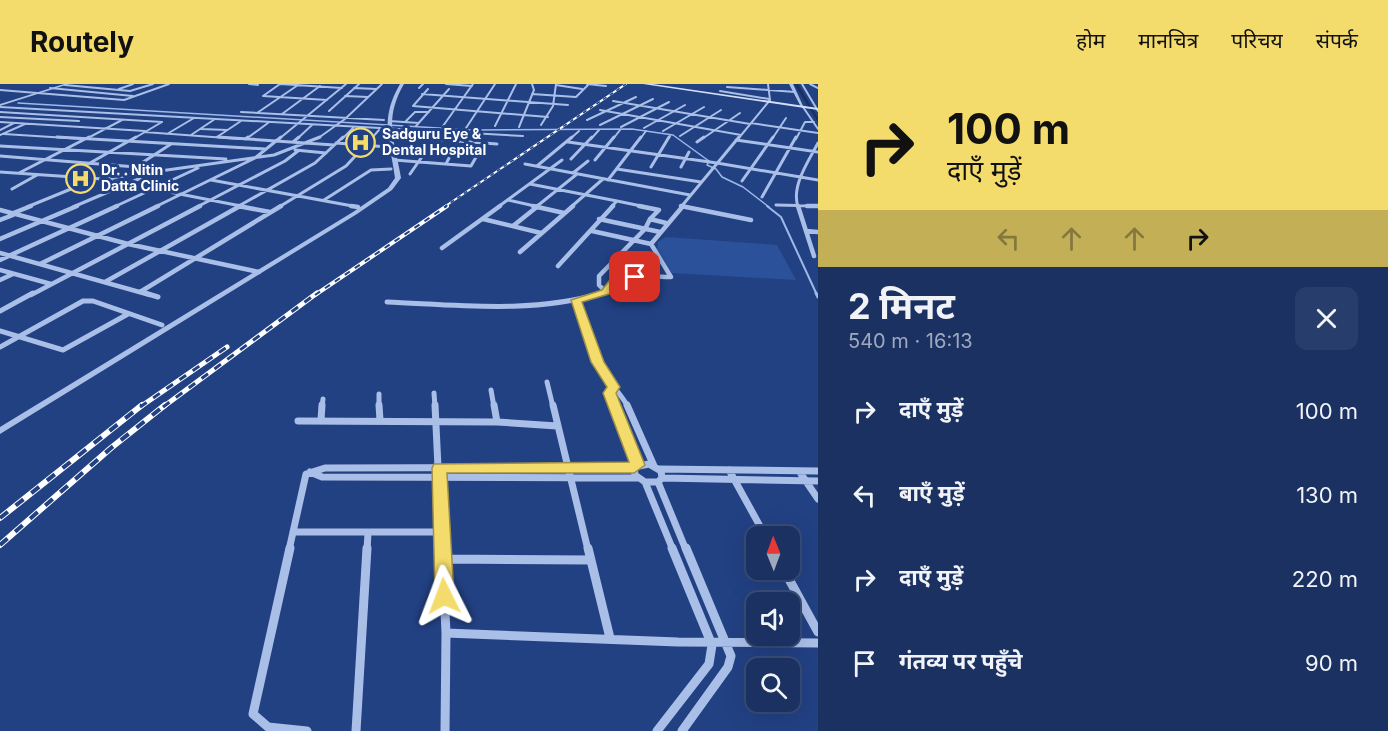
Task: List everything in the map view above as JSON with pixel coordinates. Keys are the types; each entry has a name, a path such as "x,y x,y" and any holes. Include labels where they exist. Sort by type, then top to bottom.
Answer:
{"main road":[{"path":"645,84 706,91"},
{"path":"655,84 817,108"}],"street":[{"path":"0,105 65,84 133,91 153,84"},
{"path":"81,86 88,84"},
{"path":"100,88 112,84"},
{"path":"117,89 133,84"},
{"path":"0,93 17,90 124,100 169,84"},
{"path":"249,84 258,85"},
{"path":"327,100 263,96 280,84 376,89"},
{"path":"40,264 255,158 346,84"},
{"path":"329,111 359,84"},
{"path":"0,311 285,161 296,151 338,127 382,84"},
{"path":"0,431 358,207 388,185 392,178 386,105 401,84"},
{"path":"418,88 423,84"},
{"path":"140,292 346,166 365,145 387,127 405,122 418,124 449,89 443,89 447,84 473,85"},
{"path":"466,128 495,84"},
{"path":"495,126 516,84"},
{"path":"519,127 532,94 532,84"},
{"path":"584,84 606,86"},
{"path":"744,84 746,95"},
{"path":"651,244 769,100 768,84"},
{"path":"613,101 729,120 818,131 791,84"},
{"path":"802,84 817,108"},
{"path":"810,84 818,88"},
{"path":"256,113 298,85"},
{"path":"281,114 321,85"},
{"path":"444,126 473,85"},
{"path":"541,124 548,117 556,95 556,85 582,89"},
{"path":"532,94 576,97 588,85"},
{"path":"727,87 795,92"},
{"path":"52,88 136,96"},
{"path":"294,88 315,89"},
{"path":"428,88 413,106 548,117"},
{"path":"0,93 6,94 17,90"},
{"path":"720,91 769,100"},
{"path":"422,94 568,105"},
{"path":"333,95 368,97"},
{"path":"587,120 636,97"},
{"path":"810,97 818,98"},
{"path":"600,125 653,99"},
{"path":"595,160 621,129 669,102"},
{"path":"0,105 242,121 299,122 353,128 387,127 461,134 523,136"},
{"path":"520,252 606,179 631,151 645,130 684,105"},
{"path":"663,131 704,107"},
{"path":"600,110 741,135"},
{"path":"680,136 721,110"},
{"path":"66,177 180,111"},
{"path":"0,112 162,122"},
{"path":"241,112 349,118 387,127 409,138 497,144"},
{"path":"405,122 415,112 429,112"},
{"path":"697,142 740,113"},
{"path":"19,174 134,114"},
{"path":"167,134 195,118"},
{"path":"742,181 786,118"},
{"path":"121,177 215,119"},
{"path":"0,121 311,144 388,147"},
{"path":"0,121 79,121"},
{"path":"217,137 242,121"},
{"path":"245,139 268,122"},
{"path":"762,197 805,122 814,122"},
{"path":"0,130 15,123"},
{"path":"2,135 25,124"},
{"path":"293,142 312,125"},
{"path":"39,135 58,126"},
{"path":"0,424 390,189 398,178 387,127"},
{"path":"105,282 315,163 353,128"},
{"path":"200,129 227,130"},
{"path":"0,130 10,131"},
{"path":"571,159 599,130"},
{"path":"537,166 579,131"},
{"path":"410,174 421,162 440,132"},
{"path":"446,164 461,134"},
{"path":"2,135 39,135 265,149"},
{"path":"651,166 670,136"},
{"path":"404,144 409,138"},
{"path":"736,140 815,152"},
{"path":"568,142 818,180"},
{"path":"394,160 471,166 475,163 484,143"},
{"path":"814,256 795,197 801,177 818,143"},
{"path":"0,146 68,148 238,160"},
{"path":"187,168 216,146"},
{"path":"2,173 102,179 296,151 326,153"},
{"path":"681,167 689,152"},
{"path":"0,156 136,167"},
{"path":"810,158 818,159"},
{"path":"442,248 562,160"},
{"path":"513,226 588,161"},
{"path":"525,164 690,195"},
{"path":"0,260 205,165"},
{"path":"324,201 371,170 391,169"},
{"path":"616,169 701,182"},
{"path":"0,239 156,172"},
{"path":"12,189 37,175"},
{"path":"647,187 657,175"},
{"path":"0,220 96,179"},
{"path":"102,179 270,212"},
{"path":"211,180 358,207"},
{"path":"530,184 675,213"},
{"path":"508,200 564,213"},
{"path":"558,266 617,201"},
{"path":"776,205 818,206"},
{"path":"681,206 751,220"},
{"path":"0,210 129,244 256,271"},
{"path":"606,292 599,285 600,276 634,242 659,210"},
{"path":"483,219 542,233"},
{"path":"599,219 660,232"},
{"path":"650,219 666,223"},
{"path":"592,231 651,244"},
{"path":"806,231 818,232"},
{"path":"387,302 488,305 576,300 606,292 612,282 623,277 671,277 651,244"},
{"path":"0,253 158,297"},
{"path":"0,270 51,284"},
{"path":"0,280 13,274"},
{"path":"576,300 598,362 613,387 622,394 657,468 731,656 728,667 682,731"},
{"path":"0,347 83,301 93,301 162,326"},
{"path":"0,331 60,350 68,349 128,314"},
{"path":"547,382 610,638"},
{"path":"613,387 609,393 636,466 712,645 709,664 657,731"},
{"path":"491,390 497,422"},
{"path":"434,393 438,422 440,532 446,633 445,731"},
{"path":"379,394 380,420"},
{"path":"321,420 323,399"},
{"path":"298,420 497,422 557,426"},
{"path":"307,731 264,729 256,722 253,714 304,477 310,472 325,468 636,466 818,471"},
{"path":"729,470 760,526"},
{"path":"799,471 818,499"},
{"path":"310,472 322,477 818,481"},
{"path":"294,532 440,532"},
{"path":"356,731 368,533"},
{"path":"443,559 591,560"},
{"path":"789,580 818,632"},
{"path":"446,633 610,638 712,645 818,643"}],"shaded area":[{"path":"666,237 777,245 796,280 672,273 657,250 658,242"}],"waterway":[{"path":"796,84 818,121"},
{"path":"18,103 472,130 632,129 673,135 709,161 707,165 716,169 722,177 743,187 769,207"},
{"path":"767,206 781,217 817,295"}],"railway":[{"path":"444,207 626,84"},
{"path":"315,295 447,206"},
{"path":"163,407 317,293"},
{"path":"140,407 227,347"},
{"path":"0,518 142,405"},
{"path":"0,545 111,448 165,405"}],"place":[{"name":"Sadguru Eye & Dental Hospital","path":"361,142"},
{"name":"Dr. . Nitin Datta Clinic","path":"80,178"}],"route":[{"path":"444,596 440,532 440,468 634,468 638,465 609,393 613,387 598,362 576,300 606,292 616,279 635,277"}]}
